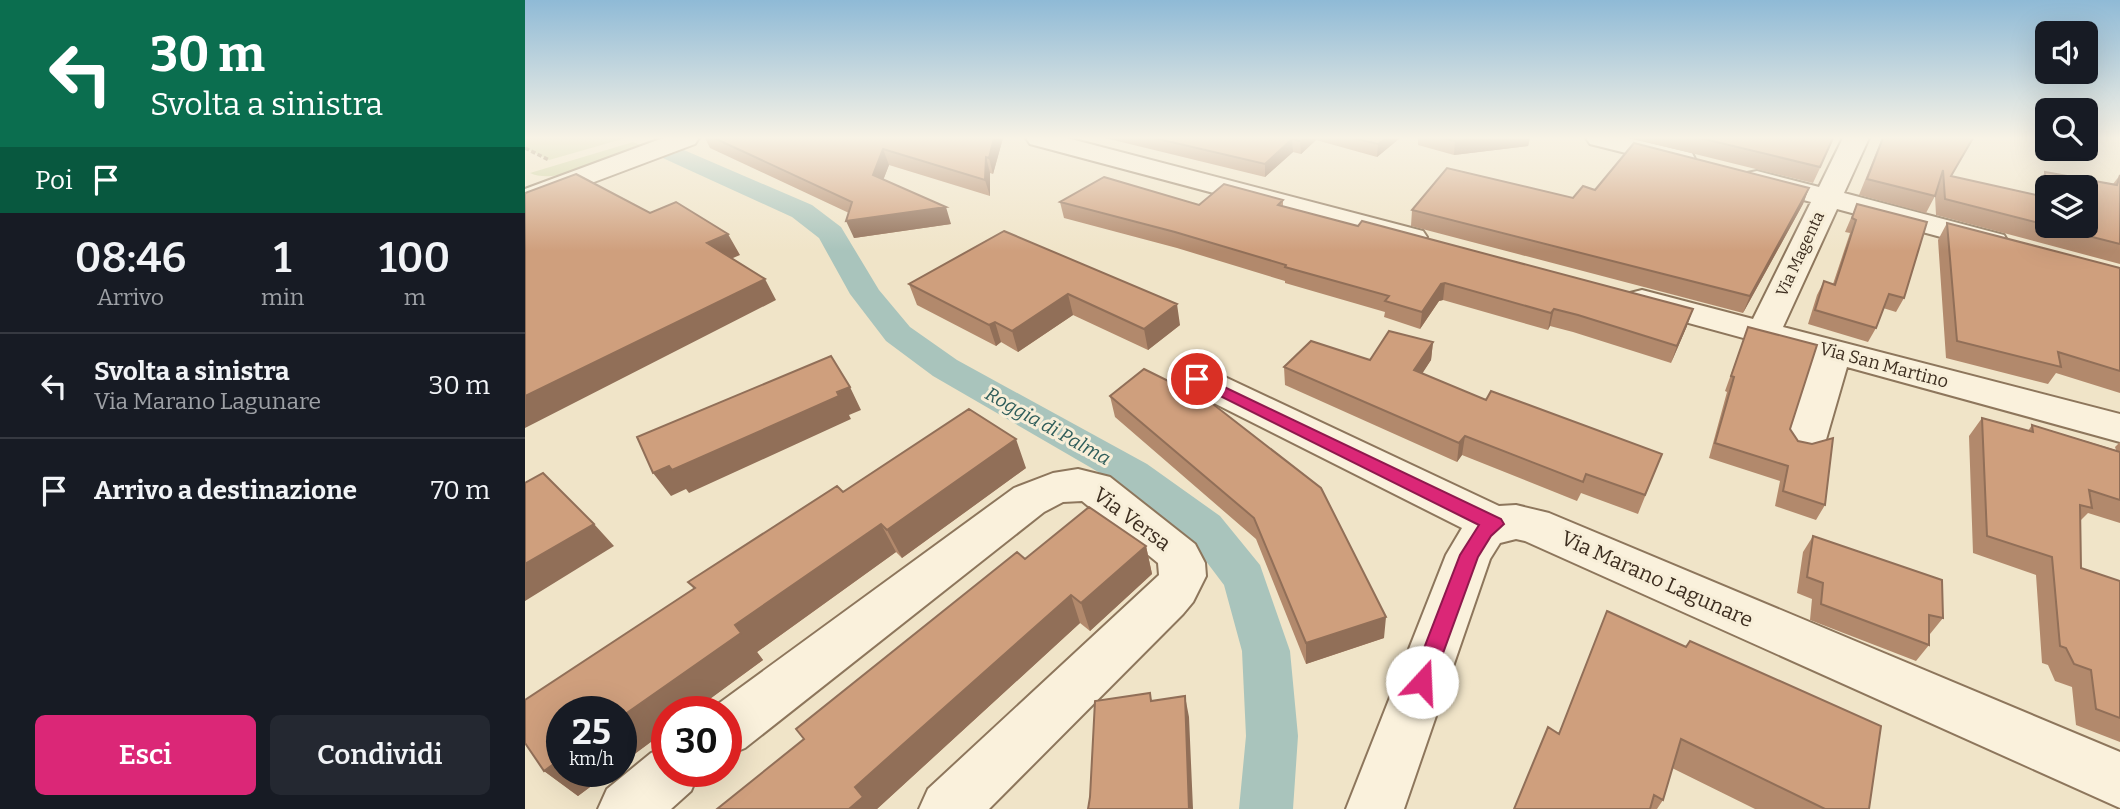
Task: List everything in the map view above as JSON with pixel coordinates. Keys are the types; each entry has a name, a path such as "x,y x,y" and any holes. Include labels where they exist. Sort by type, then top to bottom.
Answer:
{"street":[{"path":"530,193 579,176"},
{"path":"1181,176 1442,245"},
{"path":"1742,176 2015,248"},
{"name":"Via Magenta","path":"1763,333 1837,176"},
{"name":"Via San Martino","path":"1614,292 2120,428"},
{"path":"1805,443 1833,352"},
{"name":"Via Marano Lagunare","path":"1197,379 1495,524 1516,522 1533,525 2120,780"},
{"name":"Via Versa","path":"742,718 1029,500 1068,484 1083,484 1094,488 1182,558 1182,579 1166,600 948,809"},
{"path":"1375,809 1469,555 1484,531 1495,524"},
{"path":"627,809 653,787"}],"building":[{"path":"571,176 579,176 650,213 676,202 728,234 707,243 765,279 525,396 525,193"},
{"path":"795,176 875,176 946,207 846,221 852,202"},
{"path":"1441,176 1480,176 1573,198 1583,186 1595,190 1607,176 1761,176 1809,188 1750,296 1412,210"},
{"path":"1868,176 1941,176 1935,196 1867,179"},
{"path":"1943,176 2035,195 2035,222 1945,199"},
{"path":"2120,176 2120,176 2120,244 2096,238 2098,182 2117,185"},
{"path":"1104,177 1199,205 1224,184 1283,200 1278,205 1358,226 1362,221 1693,309 1677,346 1578,315 1554,309 1551,313 1445,283 1441,284 1422,312 1385,301 1389,296 1175,232 1060,202"},
{"path":"1857,204 1927,222 1904,298 1889,294 1876,328 1815,310 1824,281 1835,285 1856,220 1852,218"},
{"path":"1947,223 2120,268 2120,371 2058,352 2061,367 1957,341"},
{"path":"1004,231 1177,304 1144,329 1068,294 1012,331 995,322 989,325 909,284"},
{"path":"1748,327 1817,345 1790,429 1798,441 1812,444 1833,438 1825,505 1783,491 1788,466 1715,443 1734,377 1731,376"},
{"path":"1389,331 1433,342 1414,370 1486,400 1491,391 1662,454 1645,495 1586,474 1583,482 1465,436 1459,443 1284,367 1311,341 1370,360"},
{"path":"831,356 850,387 837,392 839,396 672,470 669,466 653,473 637,437"},
{"path":"1144,369 1209,401 1321,488 1386,617 1306,643 1254,518 1110,396"},
{"path":"969,409 1016,439 887,530 881,524 735,625 741,633 637,706 637,696 546,696 544,771 525,743 525,700 695,588 688,582 837,486 843,492"},
{"path":"1982,418 2033,432 2032,425 2120,452 2120,500 2089,490 2092,508 2080,505 2081,568 2120,581 2120,718 2096,709 2091,670 2074,664 2066,648 2060,646 2052,557 1987,536"},
{"path":"543,473 594,524 525,564 525,483"},
{"path":"1089,507 1146,546 1081,603 1071,595 855,787 863,797 849,809 717,809 804,739 796,729 1017,552 1025,559"},
{"path":"1813,536 1942,580 1943,618 1929,615 1929,645 1821,604 1823,583 1807,577"},
{"path":"1607,611 1686,647 1690,641 1881,726 1869,809 1825,809 1681,739 1663,800 1654,795 1650,809 1514,809 1548,727 1559,734"},
{"path":"1150,693 1151,701 1185,696 1189,809 1088,809 1095,701"}],"waterway":[{"name":"Roggia di Palma","path":"723,176 802,211 831,233 866,294 898,334 945,368 1133,474 1205,528 1244,578 1266,651 1272,736 1266,809"}],"route":[{"path":"1197,379 1495,524 1484,531 1469,555 1422,682"}]}
